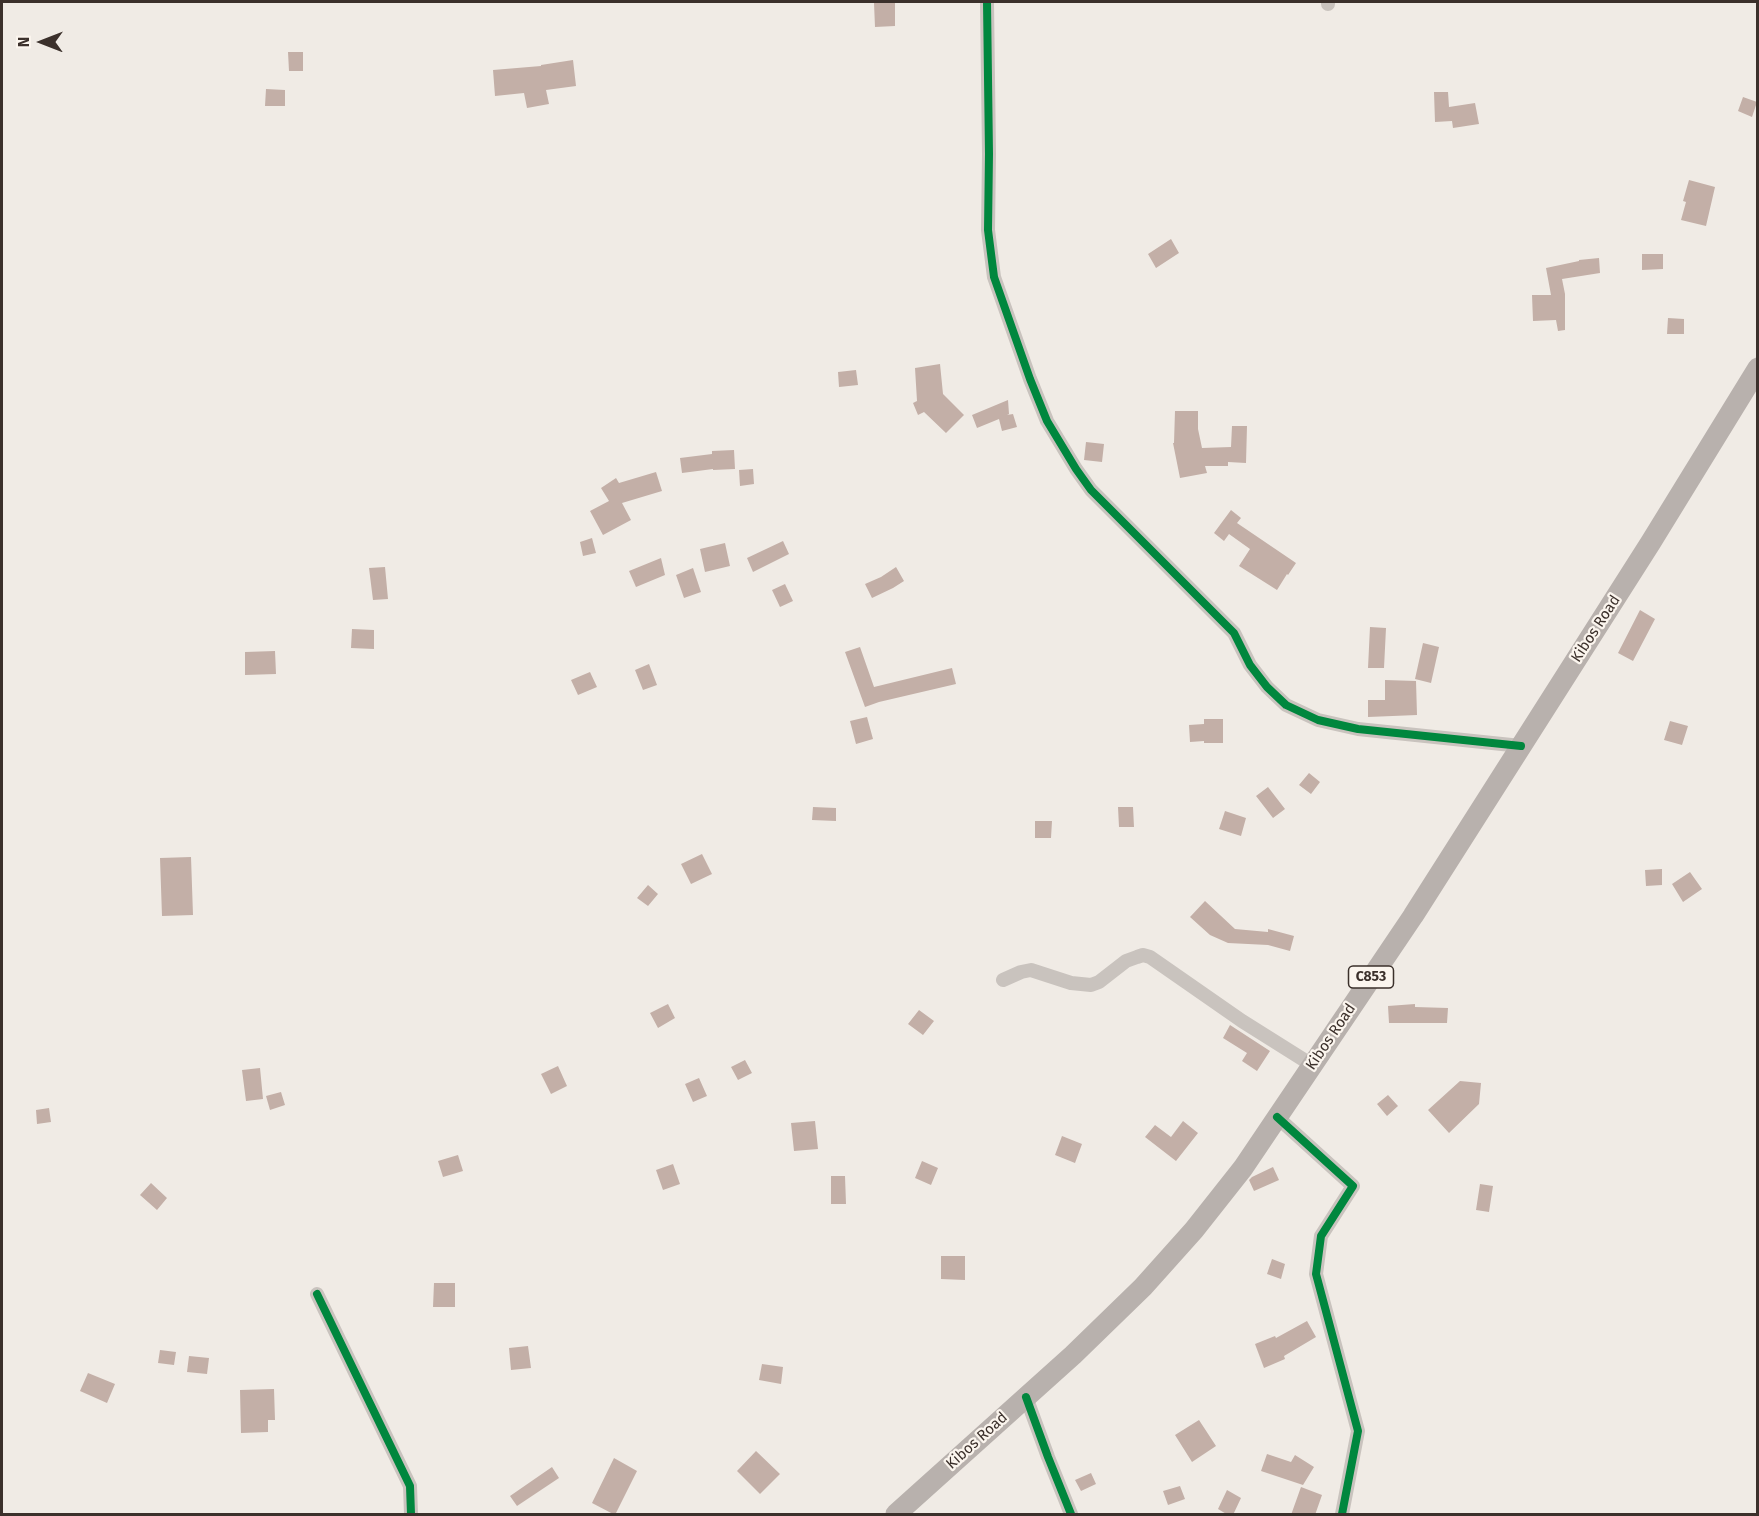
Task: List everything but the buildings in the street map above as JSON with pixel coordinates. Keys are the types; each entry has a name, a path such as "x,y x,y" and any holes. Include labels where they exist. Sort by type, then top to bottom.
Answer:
{"main road":[{"name":"Kibos Road","path":"896,1515 1143,1287 1194,1230 1243,1168 1413,916 1651,542 1758,368"}],"street":[{"path":"987,2 988,230 994,277 1047,421 1091,490 1234,633 1250,665 1267,687 1286,705 1318,720 1358,729 1521,746"},
{"path":"1003,980 1031,970 1071,983 1091,985 1099,982 1126,961 1137,957 1150,957 1242,1021 1312,1065"},
{"path":"1277,1117 1353,1186 1320,1236 1316,1274 1358,1431 1342,1515"},
{"path":"317,1294 410,1486 411,1515"},
{"path":"1026,1396 1071,1515"}],"cycle path":[{"path":"987,2 988,230 994,277 1047,421 1091,490 1234,633 1250,665 1267,687 1286,705 1318,720 1358,729 1521,746"},
{"path":"1277,1117 1353,1186 1321,1236 1316,1274 1358,1431 1342,1514"},
{"path":"317,1294 410,1486 411,1514"},
{"path":"1026,1397 1071,1514"}]}
